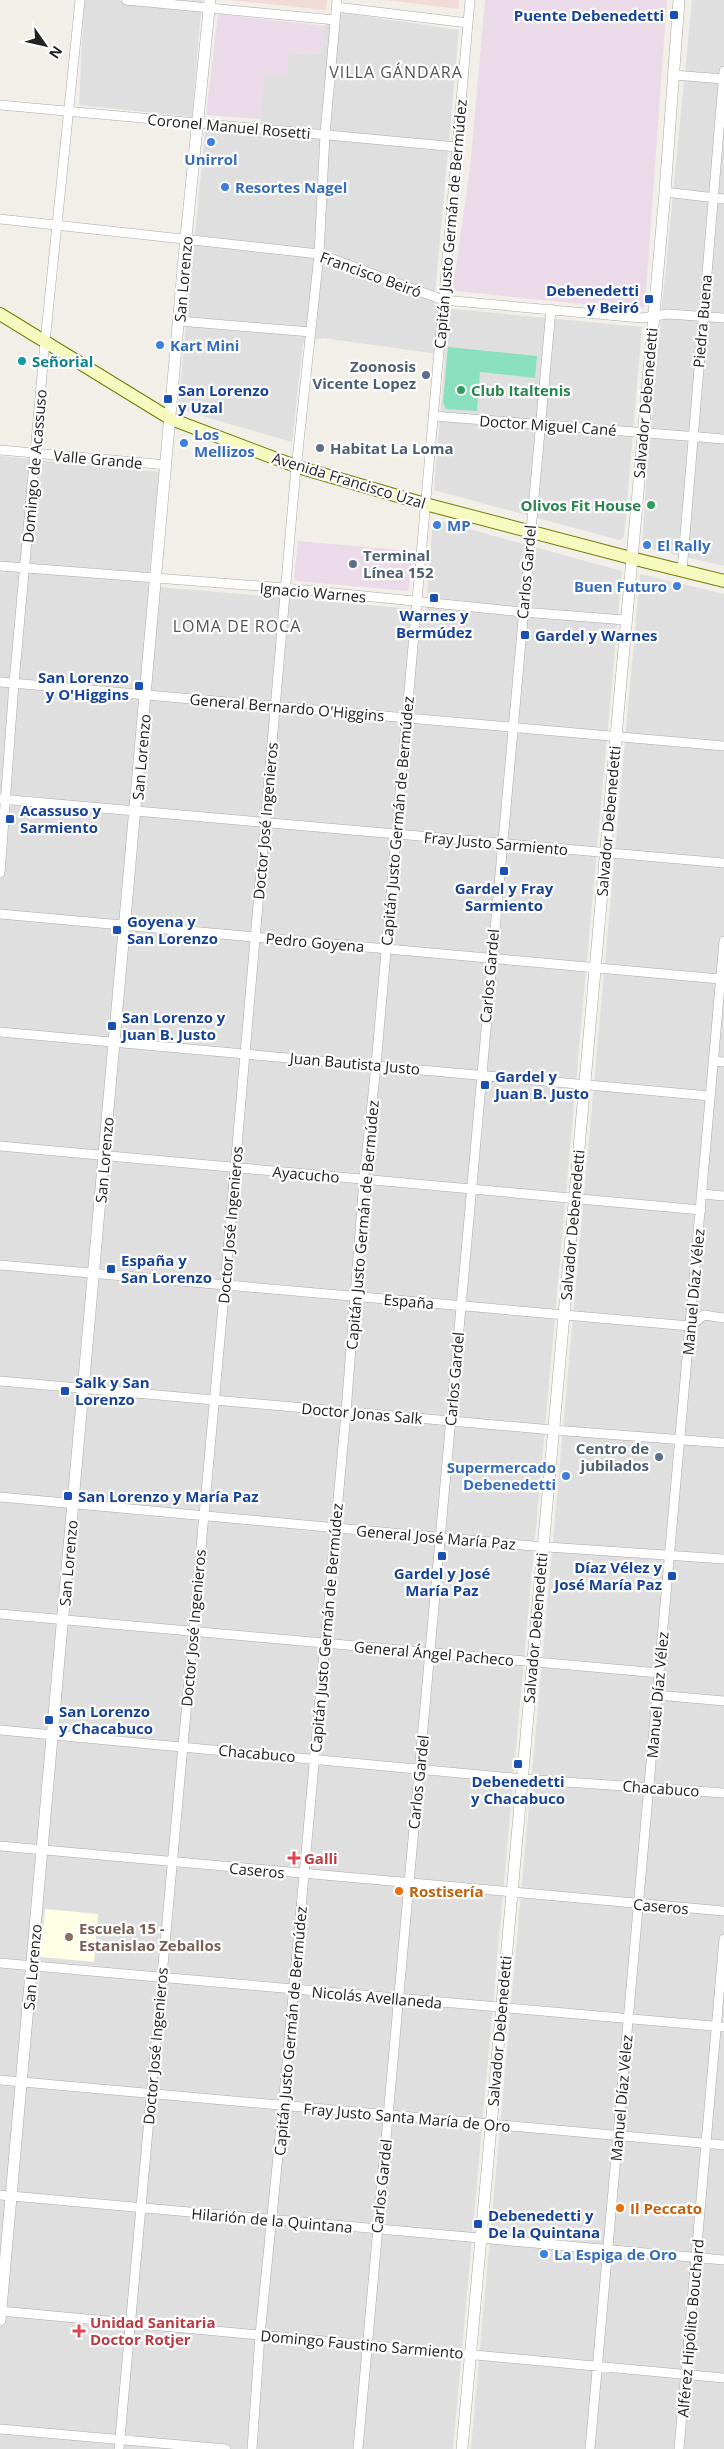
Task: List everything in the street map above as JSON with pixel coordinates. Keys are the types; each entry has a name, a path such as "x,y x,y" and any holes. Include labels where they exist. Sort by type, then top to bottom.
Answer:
{"main road":[{"name":"Avenida Francisco Uzal","path":"0,314 171,419 298,466 425,504 724,581"}],"street":[{"name":"Domingo de Acassuso","path":"0,872 3,800 24,568 80,0"},
{"path":"126,0 209,4 335,20"},
{"name":"Capitán Justo Germán de Bermúdez","path":"252,2449 260,2335 305,1875 346,1412 364,1180 376,1065 470,0"},
{"name":"Salvador Debenedetti","path":"462,2449 665,192 680,0"},
{"name":"San Lorenzo","path":"0,2314 6,2196 21,2082 32,1966 116,1041 186,238 209,4"},
{"path":"336,4 468,23"},
{"name":"Doctor José Ingenieros","path":"120,2444 129,2323 215,1400 285,588 319,254 325,134 336,4"},
{"path":"673,75 724,76"},
{"name":"Piedra Buena","path":"682,571 702,316 724,76"},
{"name":"Coronel Manuel Rosetti","path":"0,105 457,147"},
{"path":"665,192 724,199"},
{"name":"Francisco Beiró","path":"0,219 319,254 443,300 641,318 668,314 724,318"},
{"name":"Carlos Gardel","path":"358,2449 376,2229 399,1998 407,1884 420,1769 472,1189 480,1074 551,309"},
{"path":"179,322 312,332"},
{"name":"Doctor Miguel Cané","path":"433,416 724,439"},
{"name":"Valle Grande","path":"0,450 167,465"},
{"name":"Ignacio Warnes","path":"0,566 285,588 522,612 625,620"},
{"name":"General Bernardo O'Higgins","path":"0,682 724,746"},
{"name":"Fray Justo Sarmiento","path":"3,800 724,863"},
{"name":"Pedro Goyena","path":"0,914 720,979"},
{"name":"Manuel Díaz Vélez","path":"590,2449 724,941"},
{"name":"Juan Bautista Justo","path":"0,1032 584,1083 710,1096"},
{"path":"713,1061 724,1062"},
{"name":"Ayacucho","path":"0,1146 701,1210"},
{"path":"702,1194 724,1196"},
{"name":"España","path":"0,1265 690,1326 704,1316 724,1318"},
{"name":"Doctor Jonas Salk","path":"0,1381 553,1430 724,1442"},
{"name":"General José María Paz","path":"0,1497 542,1547 724,1559"},
{"name":"General Ángel Pacheco","path":"0,1614 658,1674"},
{"path":"657,1695 724,1701"},
{"name":"Chacabuco","path":"0,1730 522,1779 724,1793"},
{"name":"Caseros","path":"0,1846 305,1875 724,1911"},
{"name":"Alférez Hipólito Bouchard","path":"679,2449 706,2143 720,2027 724,1939"},
{"name":"Nicolás Avellaneda","path":"0,1963 720,2027"},
{"name":"Fray Justo Santa María de Oro","path":"0,2080 724,2145"},
{"name":"Hilarión de la Quintana","path":"6,2196 724,2260"},
{"name":"Domingo Faustino Sarmiento","path":"0,2314 129,2323 724,2378"},
{"path":"0,2429 120,2444 226,2449"}],"shaded area":[{"path":"84,0 202,0 192,117 79,105"},
{"path":"229,0 327,0 326,10"},
{"path":"385,0 459,0 459,9"},
{"path":"485,0 667,0 645,306 639,310 456,291 453,288 470,168"},
{"path":"692,0 724,0 724,566 642,547 649,439"},
{"path":"344,13 459,30 434,305 454,309 642,327 624,537 619,540 434,490 445,355 323,338 303,343 292,442 178,409 205,131 260,136 263,74 289,53 322,54 324,26"},
{"path":"218,14 324,26 322,54 289,53 287,76 263,74 261,119 206,115"},
{"path":"0,456 159,472 148,586 426,610 433,519 622,571 453,2449 0,2449"},
{"name":"Terminal Línea 152","path":"298,541 412,551 409,589 407,591 297,581 294,578"},
{"path":"640,574 724,594 724,2449 471,2449"},
{"name":"Escuela 15 - Estanislao Zeballos","path":"45,1909 98,1914 94,1962 41,1957"}],"green space":[{"name":"Club Italtenis","path":"448,347 537,356 535,378 480,372 477,411 446,409 443,403"}],"place":[{"name":"Puente Debenedetti","path":"674,15"},
{"name":"Unirrol","path":"211,142"},
{"name":"Resortes Nagel","path":"225,187"},
{"name":"Debenedetti y Beiró","path":"649,299"},
{"name":"Kart Mini","path":"160,345"},
{"name":"Señorial","path":"22,361"},
{"name":"Zoonosis Vicente Lopez","path":"426,375"},
{"name":"Club Italtenis","path":"461,390"},
{"name":"San Lorenzo y Uzal","path":"168,399"},
{"name":"Los Mellizos","path":"184,443"},
{"name":"Habitat La Loma","path":"320,448"},
{"name":"Olivos Fit House","path":"651,505"},
{"name":"MP","path":"437,525"},
{"name":"El Rally","path":"647,545"},
{"name":"Terminal Línea 152","path":"353,564"},
{"name":"Buen Futuro","path":"677,586"},
{"name":"Warnes y Bermúdez","path":"434,598"},
{"name":"Gardel y Warnes","path":"525,635"},
{"name":"San Lorenzo y O'Higgins","path":"139,686"},
{"name":"Acassuso y Sarmiento","path":"10,819"},
{"name":"Gardel y Fray Sarmiento","path":"504,871"},
{"name":"Goyena y San Lorenzo","path":"117,930"},
{"name":"San Lorenzo y Juan B. Justo","path":"112,1026"},
{"name":"Gardel y Juan B. Justo","path":"485,1085"},
{"name":"España y San Lorenzo","path":"111,1269"},
{"name":"Salk y San Lorenzo","path":"65,1391"},
{"name":"Centro de jubilados","path":"659,1457"},
{"name":"Supermercado Debenedetti","path":"566,1476"},
{"name":"San Lorenzo y María Paz","path":"68,1496"},
{"name":"Gardel y José María Paz","path":"442,1556"},
{"name":"Díaz Vélez y José María Paz","path":"672,1576"},
{"name":"San Lorenzo y Chacabuco","path":"49,1720"},
{"name":"Debenedetti y Chacabuco","path":"518,1764"},
{"name":"Galli","path":"294,1858"},
{"name":"Rostisería","path":"399,1891"},
{"name":"Escuela 15 - Estanislao Zeballos","path":"69,1937"},
{"name":"Il Peccato","path":"620,2208"},
{"name":"Debenedetti y De la Quintana","path":"478,2224"},
{"name":"La Espiga de Oro","path":"544,2254"},
{"name":"Unidad Sanitaria Doctor Rotjer","path":"79,2331"}],"district":[{"name":"VILLA GÁNDARA","path":"396,72"},
{"name":"LOMA DE ROCA","path":"237,626"}]}
